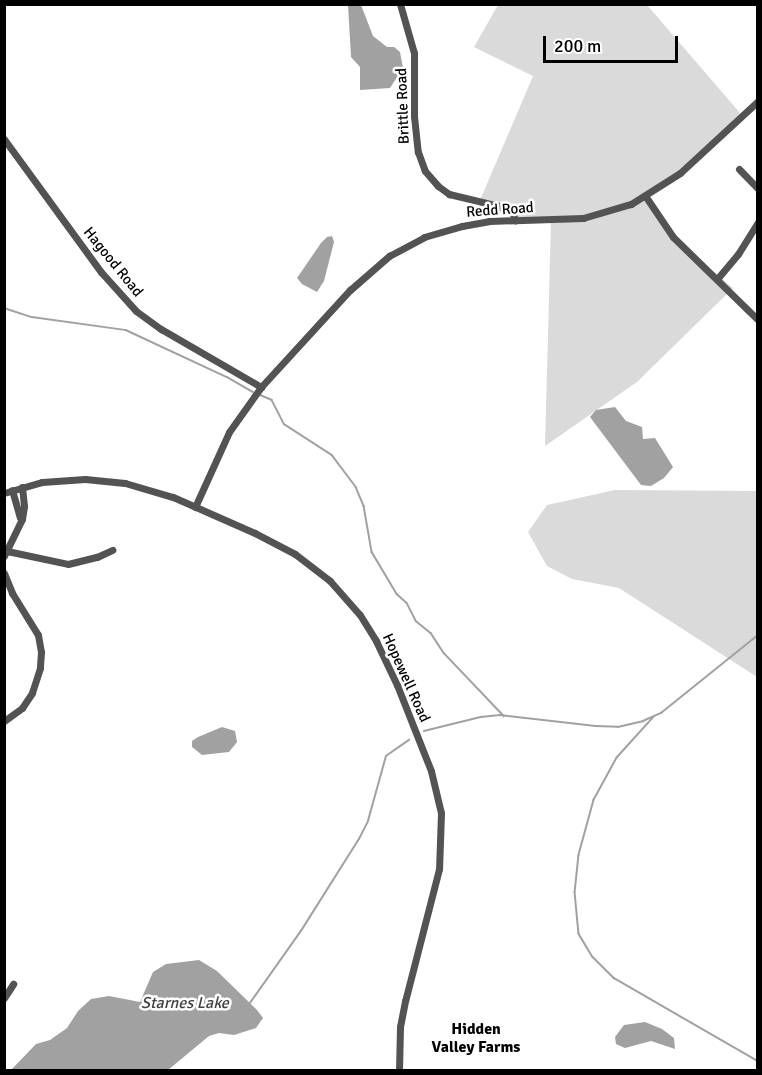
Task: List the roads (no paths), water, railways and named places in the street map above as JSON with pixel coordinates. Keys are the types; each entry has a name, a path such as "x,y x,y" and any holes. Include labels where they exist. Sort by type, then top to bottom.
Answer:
{"street":[{"name":"Brittle Road","path":"400,4 414,53 414,116 418,152 425,171 438,186 449,194 499,206 512,212 515,220"},
{"name":"Redd Road","path":"195,507 229,432 261,387 350,290 389,256 405,246 442,231 489,221 583,218 616,210 646,197 686,168 758,101"},
{"name":"Hagood Road","path":"4,139 101,272 136,311 161,329 261,387"},
{"path":"739,169 758,189"},
{"path":"646,197 673,237 758,320"},
{"path":"717,279 738,254 758,222"},
{"name":"Hopewell Road","path":"8,491 66,479 109,480 140,486 195,507 295,554 330,581 350,602 383,654 431,771 441,813 441,856 405,1001 400,1027 399,1071"},
{"path":"22,487 24,506 21,521 6,554 68,564 98,557 112,550"},
{"path":"8,491 21,521"},
{"path":"4,573 12,593 38,635 41,652 40,668 32,693 21,708 4,721"},
{"path":"4,998 13,984"}],"water":[{"path":"348,5 361,5 373,36 387,47 394,47 400,52 403,68 390,88 360,90 360,67 351,57"},
{"path":"332,236 334,242 324,281 317,292 302,284 297,278 321,243 327,237"},
{"path":"615,407 626,421 642,427 643,439 655,438 673,467 664,478 651,486 641,485 590,417 596,410"},
{"path":"222,727 235,731 237,742 229,752 202,755 192,747 192,741 198,737"},
{"name":"Starnes Lake","path":"199,960 217,971 257,1010 263,1018 256,1028 234,1035 219,1033 209,1036 168,1070 11,1070 36,1044 50,1040 67,1028 78,1011 91,999 109,996 140,1002 153,972 166,964"},
{"path":"645,1022 662,1029 674,1038 675,1049 651,1041 625,1048 616,1044 615,1037 624,1025"}],"waterway":[{"path":"4,308 32,317 126,330 227,377 253,392"},
{"path":"258,394 272,400 284,424 332,455 356,487 364,506 372,552 397,594 407,603 416,621 431,633 444,653 504,716"},
{"path":"424,731 481,717 500,715 618,727 643,721 661,713 758,635"},
{"path":"654,717 617,758 594,800 579,855 575,892 579,934 593,957 614,978 758,1061"},
{"path":"250,1003 301,931 359,839 368,821 386,756 409,740"}],"district":[{"name":"Hidden Valley Farms","path":"476,1038"}]}
